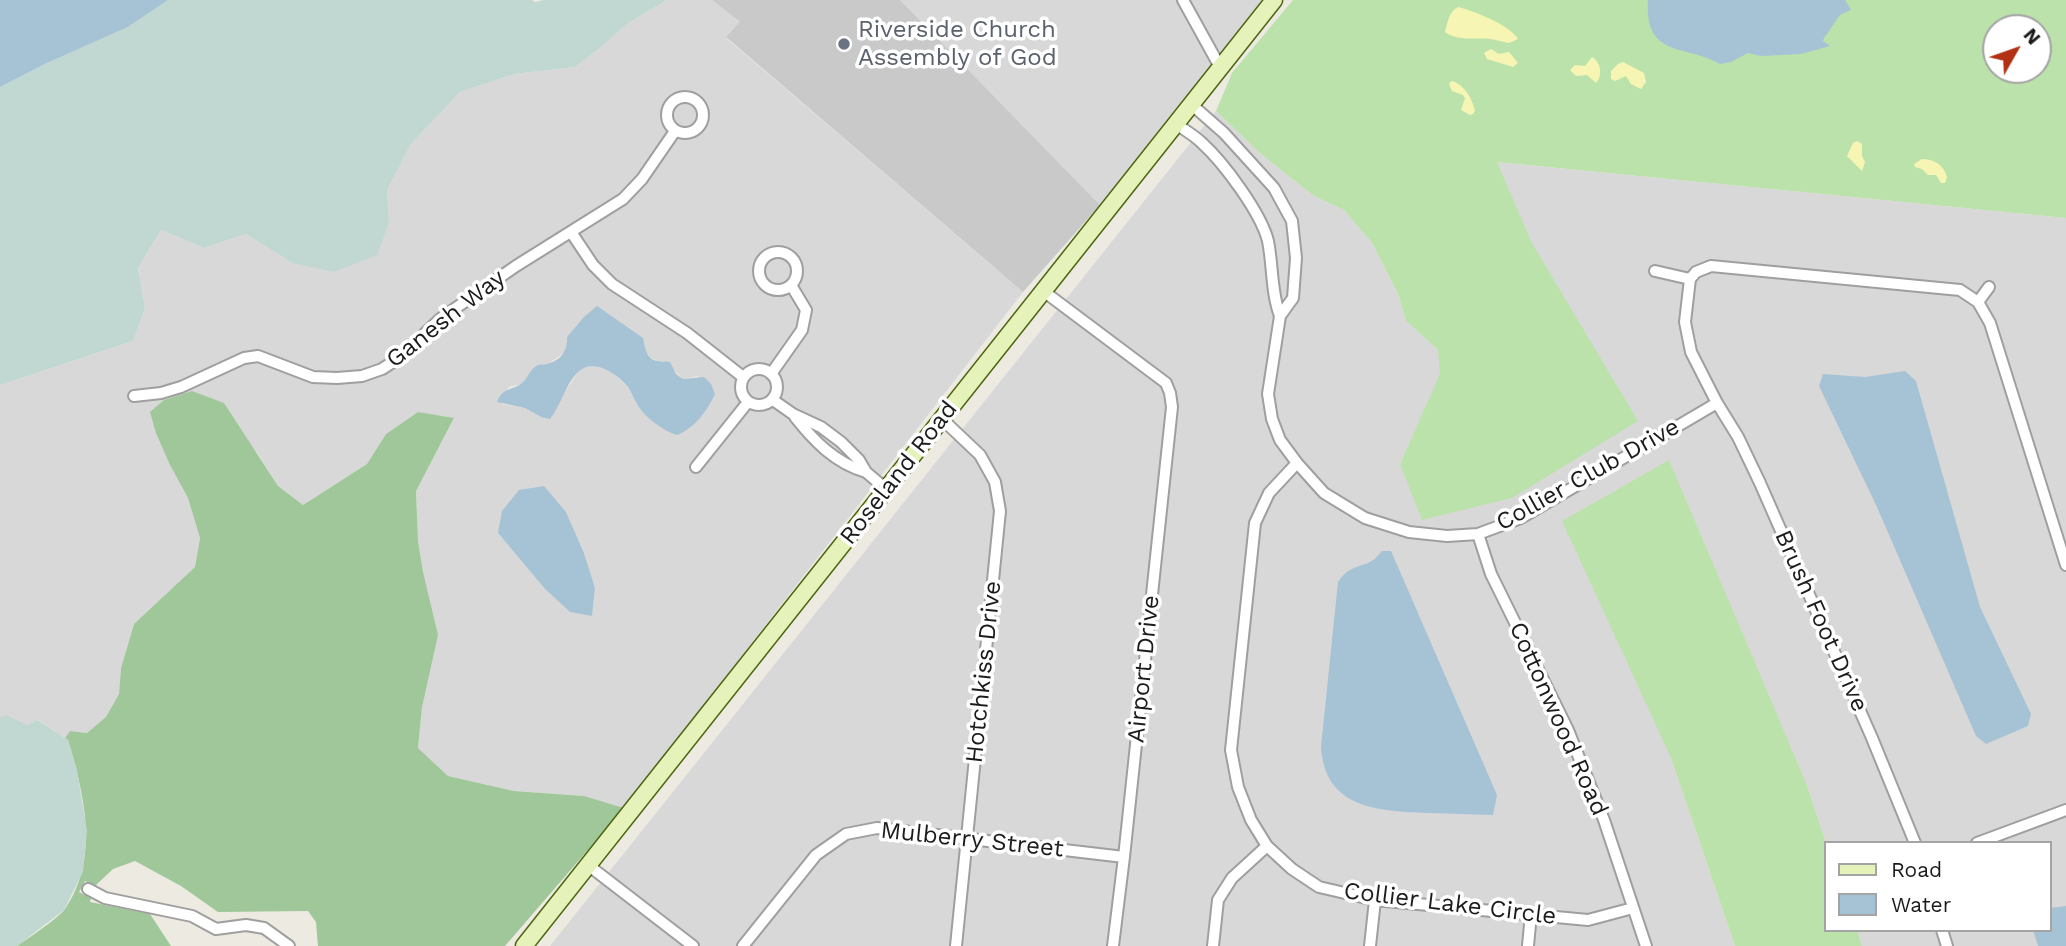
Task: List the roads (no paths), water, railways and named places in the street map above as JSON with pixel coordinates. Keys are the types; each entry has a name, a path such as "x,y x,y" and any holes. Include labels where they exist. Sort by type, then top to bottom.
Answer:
{"main road":[{"name":"Roseland Road","path":"524,946 1273,0"}],"street":[{"path":"1183,0 1220,67"},
{"name":"Collier Club Drive","path":"1191,104 1241,151 1274,188 1293,221 1296,258 1293,298 1280,316 1268,394 1272,419 1280,440 1297,464 1324,493 1365,518 1409,532 1447,536 1478,534 1521,517 1717,403"},
{"name":"Collier Club Drive","path":"1176,124 1202,142 1225,167 1254,211 1267,238 1273,299 1280,316"},
{"name":"Ganesh Way","path":"134,396 161,393 181,387 244,358 258,356 313,377 362,376 382,369 399,358 440,319 516,266 623,199 642,179 676,131"},
{"path":"1225,167 1241,151"},
{"path":"571,232 593,265 612,284 687,333 743,377"},
{"path":"1655,271 1690,279 1696,272 1711,266 1961,290 1978,302 1990,323 2066,565"},
{"name":"Brush Foot Drive","path":"1690,279 1685,322 1691,352 1717,403 1738,436 1760,483 1914,841"},
{"path":"771,374 802,330 806,310 791,285"},
{"path":"1978,302 1989,287"},
{"name":"Airport Drive","path":"1042,290 1166,383 1172,407 1113,946"},
{"path":"757,369 771,374 777,384 773,400 762,406 748,402 742,395 743,377 757,369"},
{"path":"773,400 830,433 866,472 886,489"},
{"path":"695,467 748,402"},
{"path":"793,414 820,445 852,468 866,472"},
{"name":"Hotchkiss Drive","path":"942,419 980,454 995,482 1000,511 956,946"},
{"path":"820,445 830,433"},
{"path":"843,462 850,452"},
{"name":"Collier Lake Circle","path":"1297,464 1269,493 1255,523 1231,750 1238,787 1251,820 1267,846 1292,869 1319,887 1374,900 1588,920 1633,908"},
{"name":"Cottonwood Road","path":"1478,534 1492,574 1568,730 1604,820 1646,946"},
{"path":"1982,841 2066,810"},
{"name":"Mulberry Street","path":"743,946 816,855 846,834 877,828 1124,857"},
{"path":"1213,946 1218,900 1232,878 1267,846"},
{"path":"588,865 693,946"},
{"path":"88,890 105,898 192,916 216,929 246,925 264,929 289,946"},
{"path":"1370,946 1374,900"},
{"path":"1528,946 1531,914"}],"water":[{"path":"0,0 168,0 128,27 0,87"},
{"path":"1648,0 1845,0 1851,10 1840,15 1824,38 1823,41 1830,46 1801,54 1761,56 1748,53 1731,62 1720,64 1660,41 1653,32 1649,19"},
{"path":"597,306 643,338 651,358 670,362 676,374 683,379 704,377 711,384 715,394 704,413 689,428 677,435 658,425 642,411 624,382 605,369 591,366 578,372 550,419 525,408 497,402 502,393 520,385 536,366 548,364 561,356 567,337"},
{"path":"1905,371 1916,381 1980,607 2031,714 2028,726 1986,744 1976,736 1877,507 1819,386 1823,374 1865,377"},
{"path":"544,486 566,512 584,553 595,588 592,616 570,612 545,589 498,533 502,511 519,490"},
{"path":"1382,551 1391,551 1497,795 1493,815 1373,808 1343,795 1332,783 1325,768 1321,747 1338,582 1348,572 1370,562"},
{"path":"2066,906 2066,946 2038,946 2034,932 2052,932 2052,908"}],"place":[{"name":"Riverside Church Assembly of God","path":"844,44"}]}
